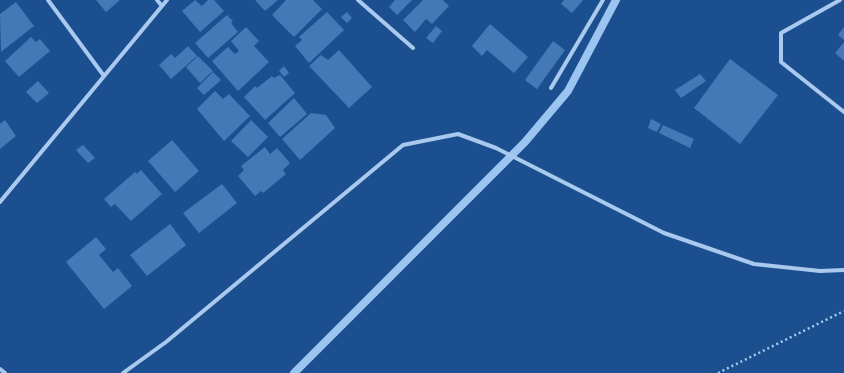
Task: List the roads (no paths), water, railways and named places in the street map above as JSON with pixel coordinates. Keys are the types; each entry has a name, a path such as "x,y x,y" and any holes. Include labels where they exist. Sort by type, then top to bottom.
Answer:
{"street":[{"path":"48,0 104,76"},
{"path":"157,0 162,6"},
{"path":"0,202 167,0"},
{"path":"358,0 413,48"},
{"path":"551,88 604,0"},
{"path":"840,0 781,33 781,62 844,112"},
{"path":"123,373 166,342 403,145 458,134 496,148 664,233 754,264 820,271 844,270"},
{"path":"0,368 5,373"}],"waterway":[{"path":"294,373 525,142 568,91 616,0"}]}
